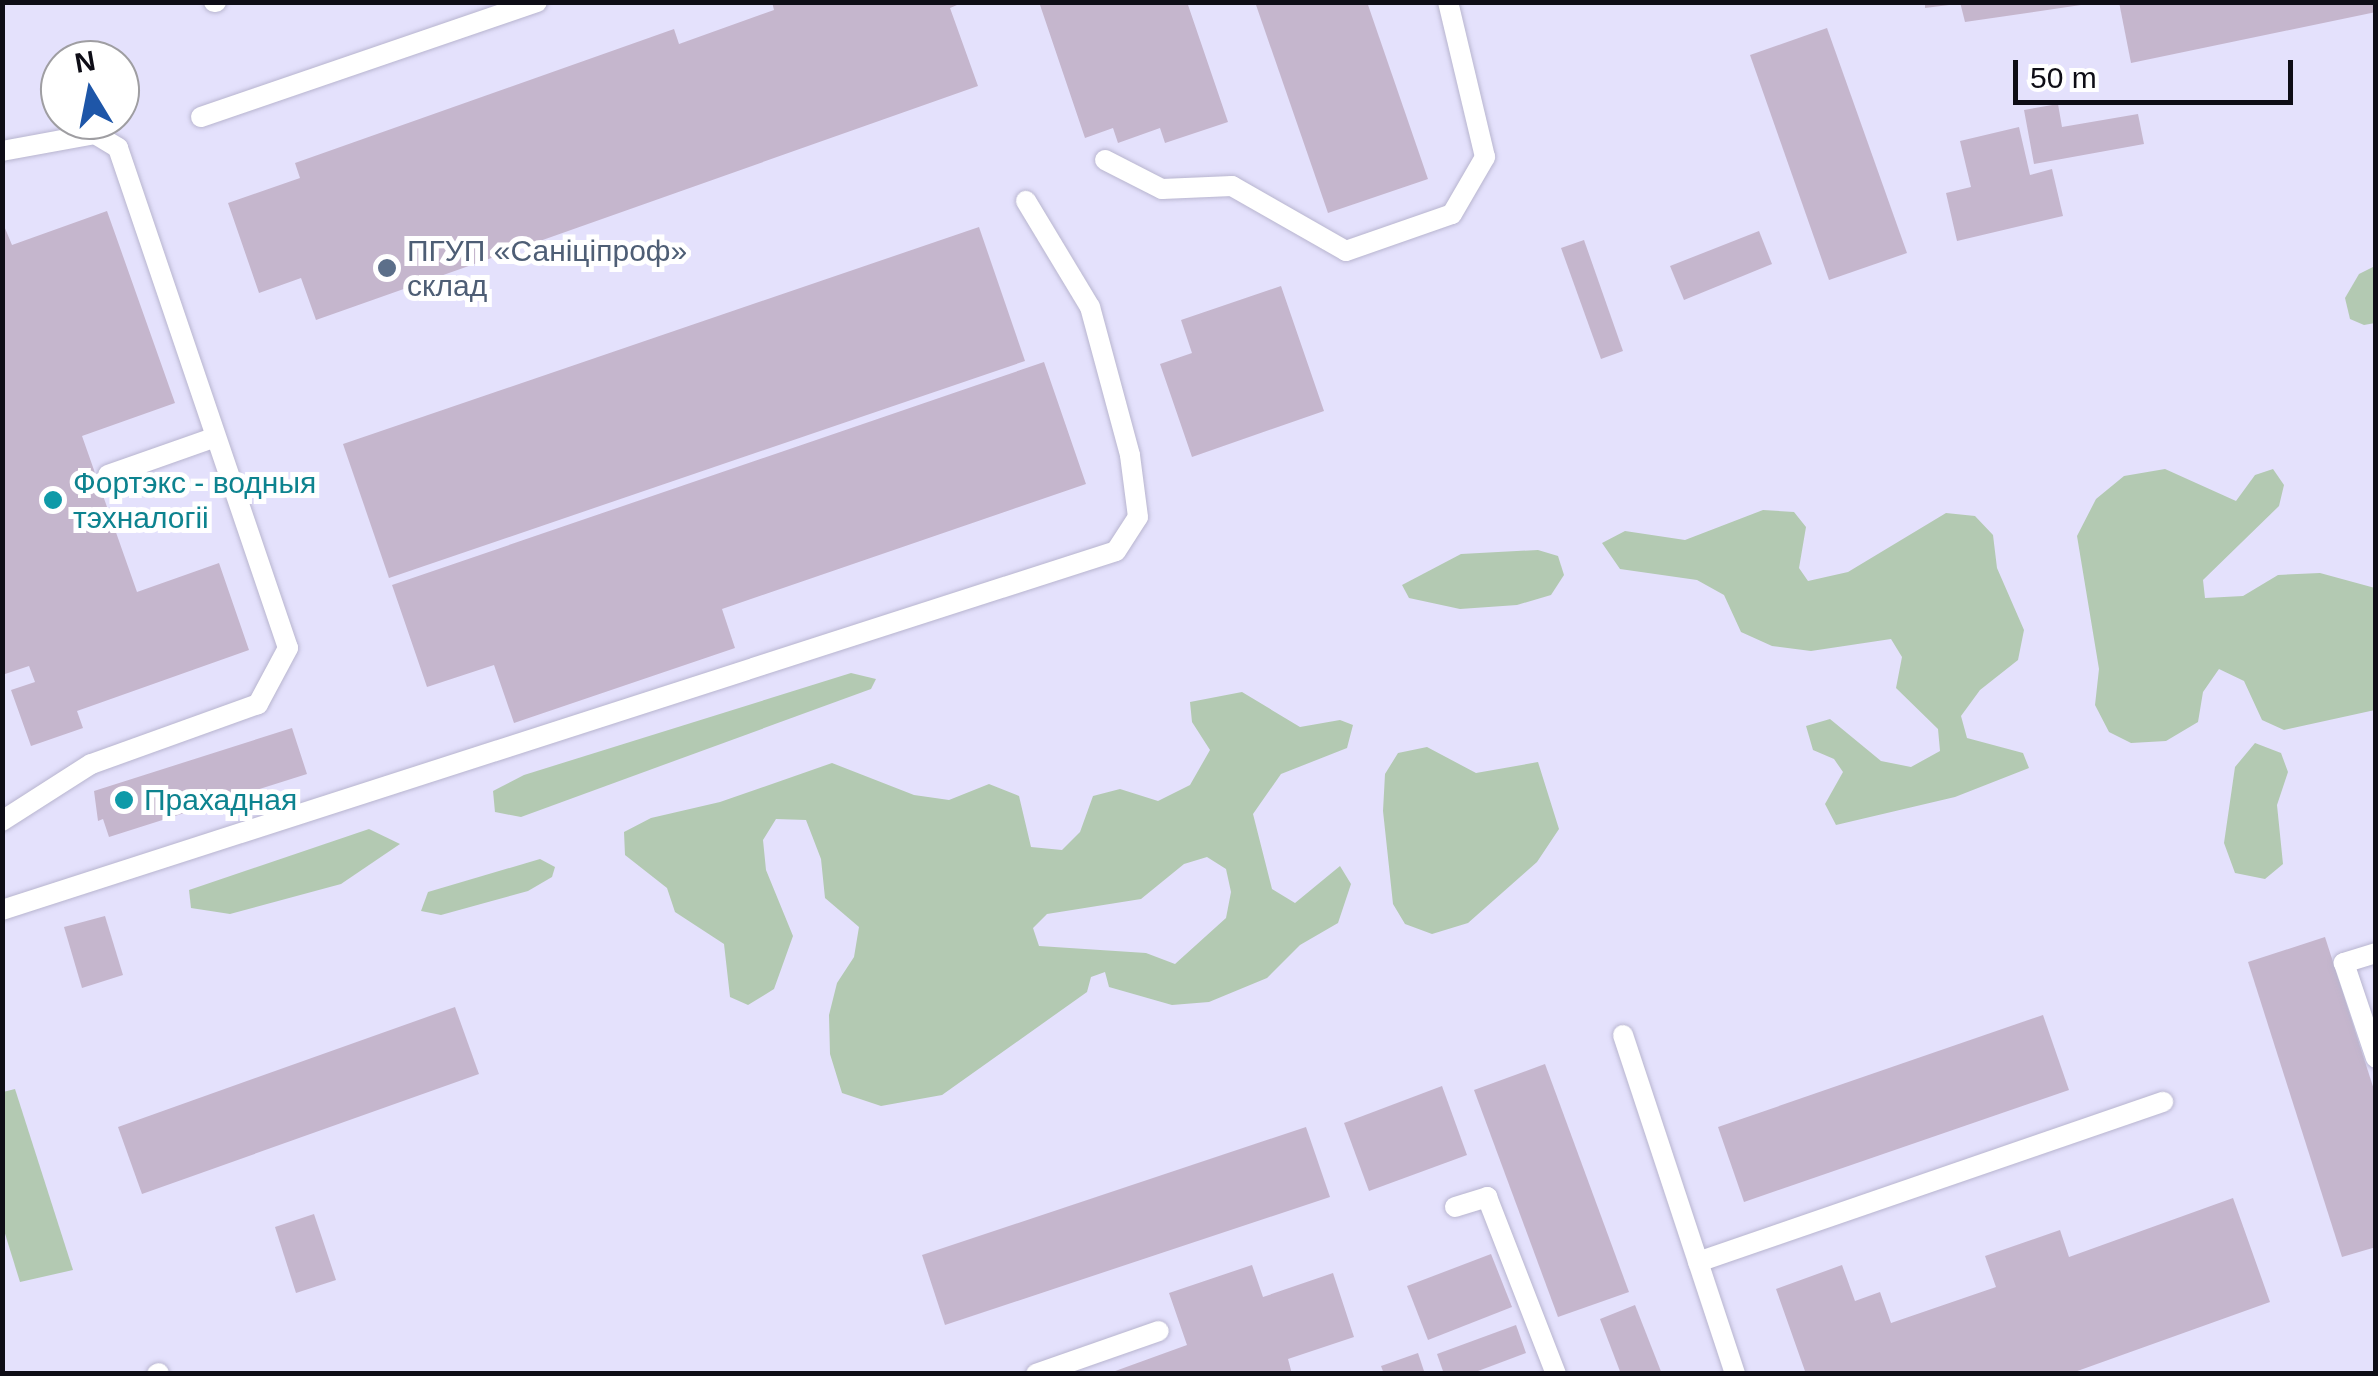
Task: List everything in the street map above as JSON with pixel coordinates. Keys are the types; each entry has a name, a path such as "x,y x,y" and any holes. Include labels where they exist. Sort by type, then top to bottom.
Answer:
{"lane":[{"path":"202,116 537,2"},
{"path":"1105,160 1162,189 1232,186 1346,251 1452,214 1485,157 1448,2"},
{"path":"2,151 94,134 118,148 288,648 258,704 91,764 2,821"},
{"path":"2,910 1116,550 1138,518 1130,456 1090,307 1026,201"},
{"path":"108,475 216,437"},
{"path":"2376,952 2344,964 2376,1058"},
{"path":"1622,1036 1735,1374"},
{"path":"1698,1262 2163,1102"},
{"path":"1455,1207 1487,1197 1556,1374"},
{"path":"1036,1374 1159,1331"}],"green space":[{"path":"2375,266 2375,323 2364,325 2350,319 2345,298 2359,274"},
{"path":"2165,469 2236,501 2255,475 2273,469 2284,485 2279,506 2203,580 2205,598 2243,596 2278,575 2320,573 2375,588 2375,710 2284,730 2262,720 2244,681 2219,669 2203,692 2198,722 2166,741 2131,743 2109,732 2095,705 2099,669 2077,536 2096,499 2124,476"},
{"path":"1763,510 1794,512 1806,527 1799,568 1808,581 1848,572 1946,513 1975,516 1993,535 1997,568 2024,630 2018,660 1980,690 1961,716 1967,738 2023,753 2029,768 1955,797 1836,825 1825,804 1843,772 1834,759 1813,750 1806,726 1830,719 1881,761 1911,767 1940,751 1938,729 1896,688 1902,657 1891,639 1811,651 1772,646 1741,632 1724,595 1697,580 1620,569 1602,543 1625,531 1685,540"},
{"path":"1538,550 1558,556 1564,575 1551,595 1517,605 1460,609 1409,598 1402,585 1461,554"},
{"path":"851,673 876,679 871,689 521,817 495,812 493,791 524,775"},
{"path":"1242,692 1300,727 1340,720 1353,725 1347,748 1281,774 1253,814 1272,889 1295,903 1340,866 1351,884 1338,923 1300,945 1267,978 1209,1002 1172,1005 1109,987 1105,972 1091,977 1087,992 942,1095 881,1106 842,1093 830,1054 829,1015 837,983 854,957 859,927 825,898 821,859 806,820 776,819 763,840 766,870 793,936 774,989 748,1005 730,997 724,944 675,912 667,888 625,855 624,832 651,818 720,802 832,763 914,795 949,800 989,784 1019,796 1031,847 1062,850 1080,832 1093,796 1120,789 1158,801 1190,785 1210,750 1192,722 1190,702","holes":["1207,857 1226,869 1231,892 1226,918 1175,964 1146,953 1039,946 1033,928 1047,914 1141,899 1184,864"]},
{"path":"2255,743 2281,753 2288,772 2277,805 2283,864 2265,879 2235,873 2224,843 2235,767"},
{"path":"1427,747 1476,773 1538,762 1559,829 1537,862 1468,923 1432,934 1405,924 1393,904 1383,811 1385,774 1398,753"},
{"path":"369,829 400,844 341,884 230,914 191,908 189,890"},
{"path":"540,859 555,867 552,877 528,891 441,915 421,911 428,892"},
{"path":"15,1089 73,1270 20,1282 2,1224 3,1092"}],"building":[{"path":"772,2 964,2 950,8 978,86 316,320 301,278 259,293 228,203 300,178 295,163 674,29 679,44 774,10"},
{"path":"1039,2 1187,2 1228,122 1165,143 1160,128 1118,143 1113,128 1085,138"},
{"path":"1255,2 1367,2 1428,179 1328,213"},
{"path":"1925,2 1949,2 1949,5 1925,8"},
{"path":"1960,2 2081,2 2081,5 1965,22"},
{"path":"2119,2 2376,2 2376,12 2131,63"},
{"path":"1827,28 1907,253 1829,280 1750,55"},
{"path":"2058,104 2062,127 2138,114 2144,144 2034,164 2024,110"},
{"path":"2019,127 2030,175 2052,169 2063,216 1957,241 1946,193 1971,187 1960,141"},
{"name":"Фортэкс - водныя тэхналогіі","path":"107,211 175,403 82,436 137,592 219,563 249,650 77,711 83,728 31,746 11,690 35,682 29,666 2,675 2,221 12,245"},
{"path":"979,227 1025,361 389,578 343,444"},
{"path":"1759,231 1772,264 1684,300 1670,266"},
{"path":"1584,240 1623,351 1601,359 1561,248"},
{"path":"1281,286 1324,411 1192,457 1160,364 1192,353 1181,320"},
{"path":"1044,362 1086,484 722,609 735,648 514,723 494,665 427,687 392,585"},
{"path":"292,728 307,774 109,837 103,819 98,821 94,791"},
{"path":"105,916 123,975 82,988 64,927"},
{"path":"2325,937 2376,1096 2376,1247 2342,1257 2248,962"},
{"path":"455,1007 479,1074 142,1194 118,1127"},
{"path":"2043,1015 2069,1090 1744,1202 1718,1127"},
{"path":"1545,1064 1629,1292 1558,1317 1474,1090"},
{"path":"1442,1086 1467,1155 1369,1191 1344,1123"},
{"path":"1306,1127 1330,1197 945,1325 922,1255"},
{"path":"2233,1198 2270,1302 2069,1374 1806,1374 1776,1289 1842,1265 1855,1301 1880,1292 1891,1323 1996,1287 1985,1256 2060,1230 2069,1257"},
{"path":"314,1214 336,1280 296,1293 275,1227"},
{"path":"1491,1254 1512,1307 1428,1340 1407,1286"},
{"path":"1252,1265 1263,1297 1333,1273 1354,1337 1288,1359 1292,1374 1107,1374 1187,1345 1169,1293"},
{"path":"1635,1305 1662,1374 1621,1374 1600,1319"},
{"path":"1516,1325 1526,1353 1470,1374 1444,1374 1437,1354"},
{"path":"1418,1353 1425,1374 1384,1374 1381,1366"}],"place":[{"name":"ПГУП «Саніціпроф» склад","path":"387,268"},
{"name":"Фортэкс - водныя тэхналогіі","path":"53,500"},
{"name":"Прахадная","path":"124,800"}]}
